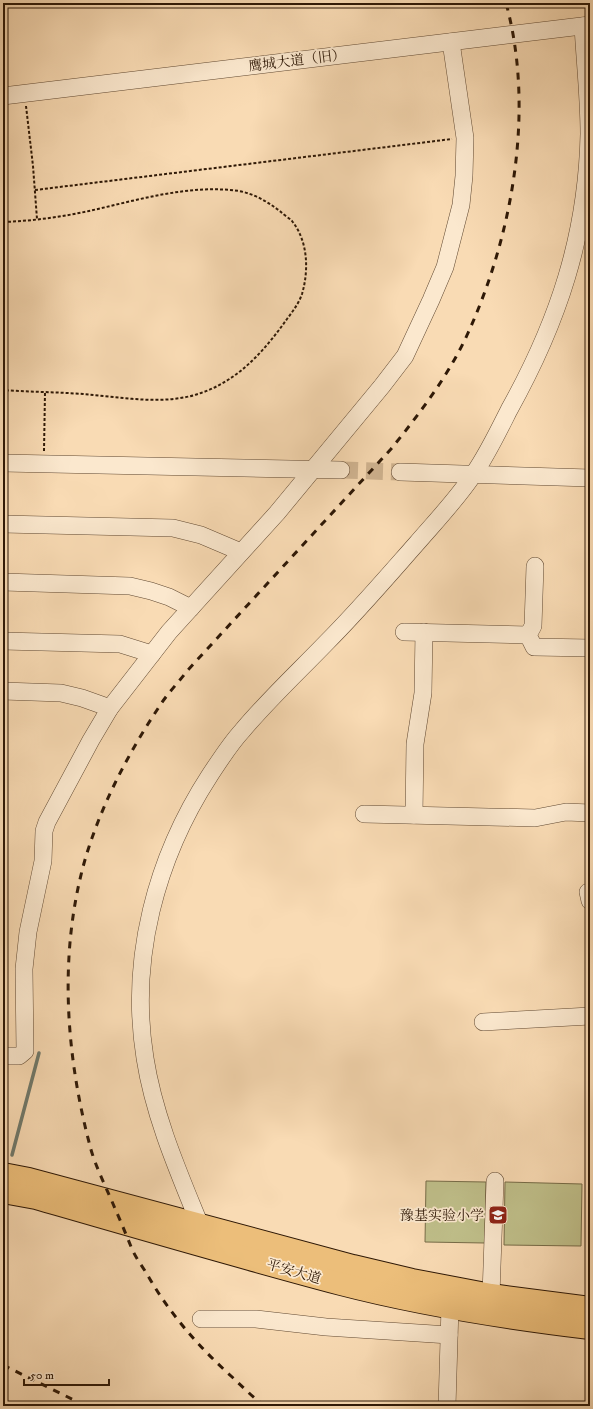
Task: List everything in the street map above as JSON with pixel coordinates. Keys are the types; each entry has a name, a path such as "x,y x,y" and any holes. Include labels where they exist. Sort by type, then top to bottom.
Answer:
{"main road":[{"name":"平安大道","path":"3,1174 29,1179 353,1266 412,1280 550,1323 590,1328"},
{"name":"平安大道","path":"3,1192 36,1198 341,1284 450,1307 490,1304 590,1308"}],"street":[{"name":"鹰城大道（旧）","path":"3,96 587,25"},
{"path":"200,1225 170,1148 153,1095 145,1060 140,1013 143,957 146,933 152,908 173,844 197,795 240,732 367,601 440,517 474,475 530,373 548,332 567,278 578,238 585,183 588,134 587,25"},
{"path":"3,1056 18,1056 25,1051 24,969 28,932 43,861 44,831 47,822 91,740 110,708 169,632 277,513 382,386 405,356 431,300 445,267 461,205 464,176 465,138 451,42"},
{"path":"3,463 341,470"},
{"path":"400,472 590,478"},
{"path":"3,524 173,528 201,535 241,552"},
{"path":"528,635 533,626 535,566"},
{"path":"3,582 130,586 151,590 191,608"},
{"path":"404,632 528,635"},
{"path":"414,815 415,744 422,693 424,632"},
{"path":"528,635 534,647 590,648"},
{"path":"3,641 120,644 152,654"},
{"path":"3,691 61,693 82,698 110,708"},
{"path":"364,814 535,818 566,812 590,813"},
{"path":"483,1022 590,1016"},
{"path":"490,1304 495,1181"},
{"path":"447,1406 450,1307"},
{"path":"201,1319 256,1319 326,1327 449,1335"}],"path":[{"path":"24,93 33,166 37,220"},
{"path":"35,190 465,138"},
{"path":"3,222 37,220 145,198 197,190 241,192 268,202 291,220 299,232 304,246 306,261 306,274 302,295 283,324 266,348 252,362 218,386 201,393 170,400 3,390"},
{"path":"44,463 46,392"}],"green space":[{"path":"426,1181 486,1182 485,1243 425,1242"},
{"path":"505,1182 582,1184 581,1246 504,1245"}],"waterway":[{"path":"12,1155 39,1053"}],"tunnel":[{"path":"341,470 400,472"}],"railway":[{"path":"265,1406 207,1353 165,1302 134,1252 95,1162 90,1146 75,1077 68,1006 68,971 75,901 89,846 105,804 136,744 162,702 187,671 391,449 423,408 443,379 468,333 484,295 497,255 515,171 519,128 519,85 515,44 506,3"},
{"path":"3,1365 86,1406"}],"place":[{"name":"豫基实验小学","path":"498,1215"}]}
